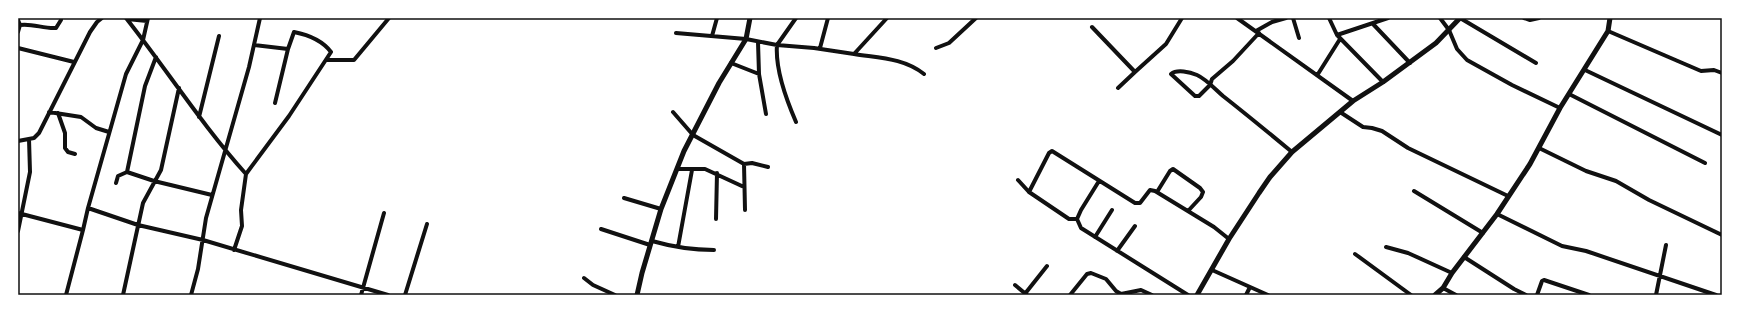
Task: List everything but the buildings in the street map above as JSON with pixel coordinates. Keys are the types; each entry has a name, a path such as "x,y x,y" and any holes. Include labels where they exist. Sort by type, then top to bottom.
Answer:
{"street":[{"path":"18,141 34,138 39,133 90,32 102,18"},
{"path":"126,18 199,117 246,174"},
{"path":"66,295 88,208 126,74 143,40 148,19 126,18"},
{"path":"191,295 198,269 206,218 254,45 260,18"},
{"path":"326,60 345,62 354,60 389,18"},
{"path":"712,36 717,18"},
{"path":"637,295 661,209 677,169 692,135 719,83 746,39 750,18"},
{"path":"796,18 777,45 776,54 779,70 796,122"},
{"path":"820,48 828,18"},
{"path":"854,54 888,18"},
{"path":"936,48 949,42 976,18"},
{"path":"1118,88 1166,44 1182,18"},
{"path":"1237,18 1318,74 1353,101"},
{"path":"1286,18 1272,22 1257,32 1233,62 1212,79 1210,85 1199,96 1195,96 1171,74 1175,71 1197,75 1210,85 1292,152"},
{"path":"1293,18 1299,38"},
{"path":"1329,18 1340,39 1383,82"},
{"path":"1337,35 1388,18"},
{"path":"1440,18 1448,30 1457,49 1467,60 1512,85 1560,108"},
{"path":"1197,295 1229,239 1270,177 1292,152 1353,101 1383,82 1436,43 1460,18 1536,63"},
{"path":"1524,18 1530,20 1539,18"},
{"path":"1435,295 1443,288 1452,273 1497,214 1540,148 1560,108 1608,31 1610,18"},
{"path":"18,20 20,25 18,32"},
{"path":"20,25 29,24 56,28 61,20"},
{"path":"1373,24 1410,63"},
{"path":"1092,27 1135,72"},
{"path":"1608,31 1701,71 1714,70 1722,73"},
{"path":"234,250 242,226 241,210 246,174 289,116 331,52 326,45 317,39 294,32 288,49 275,103"},
{"path":"676,33 746,39 777,45 820,48 904,62 916,67 924,74"},
{"path":"199,117 219,36"},
{"path":"1318,74 1340,39"},
{"path":"758,42 758,74 766,114"},
{"path":"254,45 288,49"},
{"path":"18,48 74,62"},
{"path":"127,172 145,86 156,57"},
{"path":"731,63 758,74"},
{"path":"1585,70 1722,135"},
{"path":"123,295 143,203 161,170 179,88"},
{"path":"1569,94 1705,162"},
{"path":"50,112 81,117 96,128 109,132"},
{"path":"673,112 692,135 744,164 752,163 768,167"},
{"path":"1340,112 1362,127 1382,131 1408,148 1508,196"},
{"path":"58,113 65,132 65,148 68,152 75,154"},
{"path":"18,231 20,213 30,172 29,139"},
{"path":"1540,148 1586,171 1616,181 1649,200 1722,235"},
{"path":"1029,192 1049,153 1052,151 1135,203 1140,203 1150,190 1157,192 1214,227 1229,239"},
{"path":"744,164 745,210"},
{"path":"677,169 692,170 705,168 744,187"},
{"path":"1157,192 1170,171 1173,169 1178,172 1202,192 1201,197 1188,211"},
{"path":"678,247 692,170"},
{"path":"116,183 120,174 127,172 154,181 212,195"},
{"path":"716,219 717,173"},
{"path":"1018,180 1029,192 1069,219 1077,219"},
{"path":"1099,181 1077,219 1081,228 1186,295"},
{"path":"1414,191 1483,233"},
{"path":"624,198 661,209"},
{"path":"88,208 138,225 203,240 388,295"},
{"path":"1095,237 1112,210"},
{"path":"20,213 83,230"},
{"path":"361,295 384,213"},
{"path":"1497,214 1562,246 1586,251 1716,295"},
{"path":"405,295 427,224"},
{"path":"1117,251 1135,226"},
{"path":"601,229 651,243 697,250 714,250"},
{"path":"1656,295 1666,245"},
{"path":"1386,247 1408,253 1452,273"},
{"path":"1355,254 1412,295"},
{"path":"1464,257 1526,295"},
{"path":"1015,285 1026,295 1047,266"},
{"path":"1212,270 1268,295"},
{"path":"1070,295 1087,274 1091,272 1106,279 1116,291 1121,294 1141,290 1152,295"},
{"path":"584,278 615,295"},
{"path":"1537,295 1542,281 1544,280 1590,295"},
{"path":"1246,295 1250,287"},
{"path":"1443,288 1456,295"}]}
